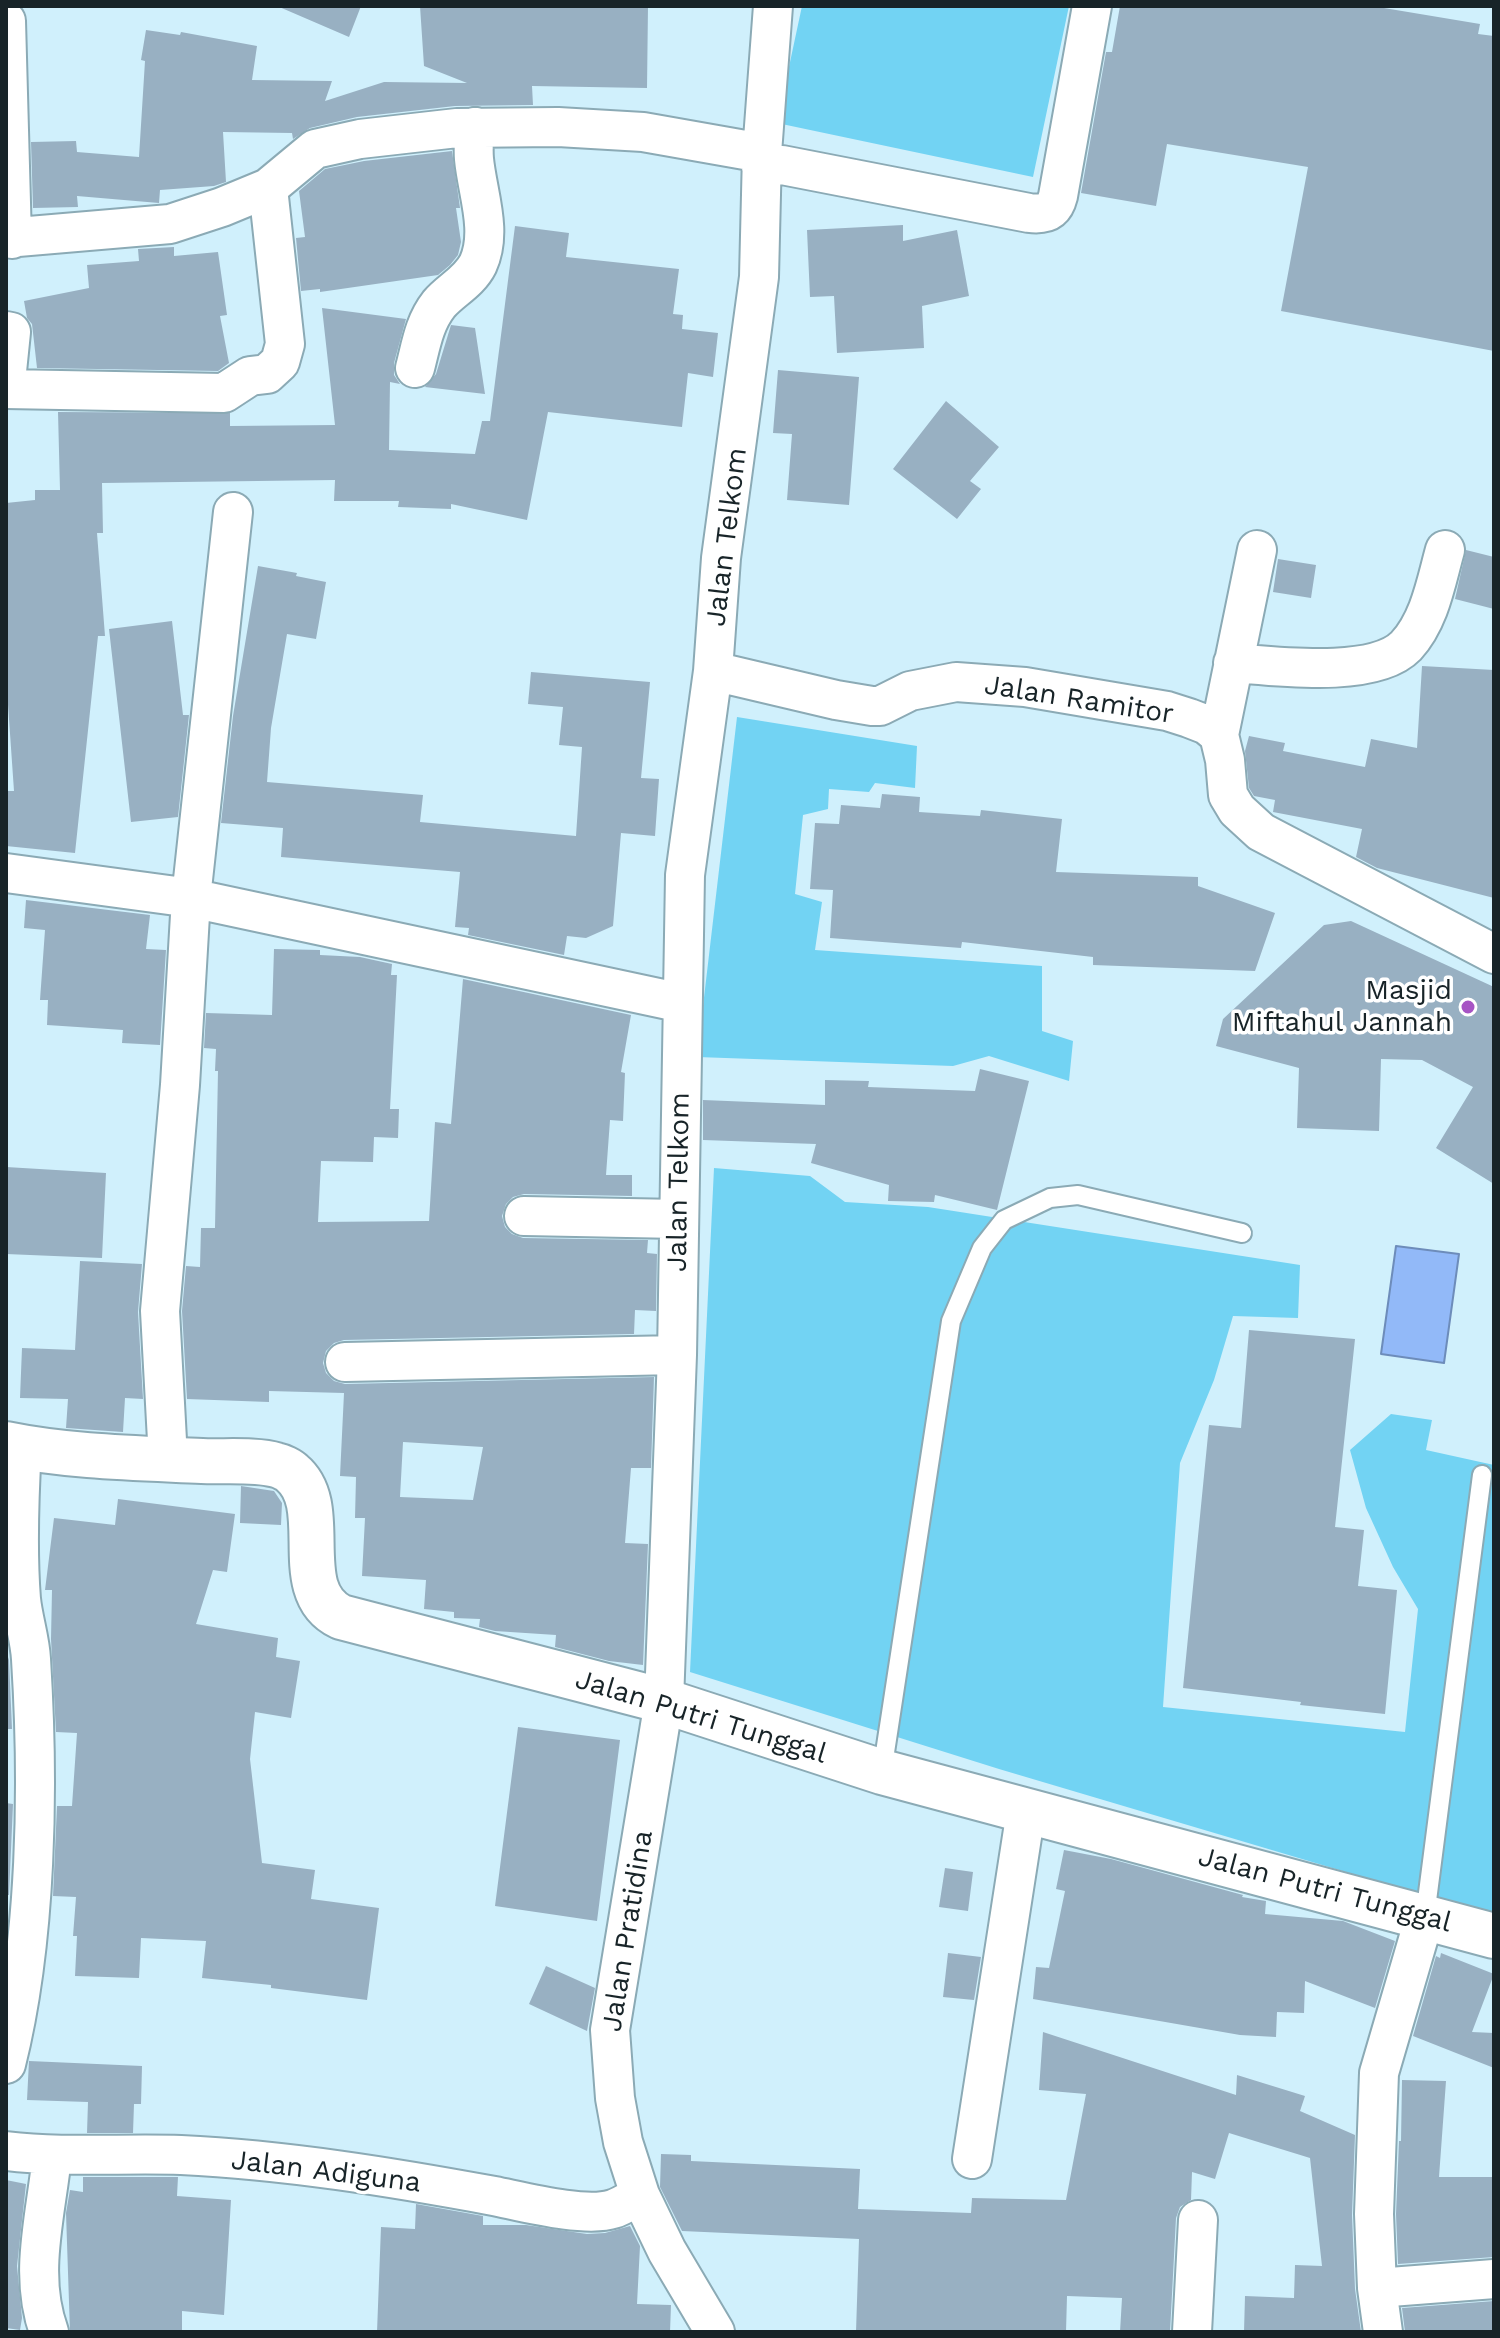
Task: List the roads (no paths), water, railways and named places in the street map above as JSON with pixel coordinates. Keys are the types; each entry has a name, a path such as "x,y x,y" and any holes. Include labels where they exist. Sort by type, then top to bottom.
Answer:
{"street":[{"name":"Jalan Telkom","path":"664,1701 677,1355 685,875 713,671 721,558 759,277 762,160 773,6"},
{"path":"6,21 9,239 170,224 268,188 315,149 360,139 475,127 558,127 643,132 782,165 1029,213 1047,212 1055,207 1058,196 1092,6"},
{"path":"415,368 426,326 440,303 459,288 477,266 483,248 483,220 473,156 475,127"},
{"path":"6,389 224,393 250,376 267,374 280,362 285,344 268,188"},
{"path":"6,331 11,332 6,381"},
{"path":"168,1459 160,1311 180,1085 191,898 233,512"},
{"path":"1257,550 1219,735 1228,795 1237,810 1261,832 1494,954"},
{"path":"1233,663 1342,668 1376,662 1405,648 1426,615 1445,550"},
{"name":"Jalan Ramitor","path":"713,671 872,706 880,706 910,691 936,684 956,682 1025,687 1167,711 1207,725 1219,735"},
{"path":"6,873 191,898 682,1003"},
{"path":"524,1216 679,1219"},
{"path":"345,1362 677,1355"},
{"path":"6,2064 17,2020 31,1892 35,1756 31,1655 21,1603 14,1446"},
{"name":"Jalan Putri Tunggal","path":"14,1446 275,1464 292,1473 301,1484 306,1497 315,1585 330,1612 341,1617 664,1701 882,1772 1494,1936"},
{"name":"Jalan Pratidina","path":"664,1701 610,2030 615,2098 623,2142 640,2195 667,2251 715,2332"},
{"path":"972,2159 1026,1811"},
{"path":"1383,2332 1377,2288 1374,2214 1379,2073 1425,1916"},
{"name":"Jalan Adiguna","path":"6,2151 52,2156 102,2153 183,2156 321,2168 586,2210 612,2209 640,2195"},
{"path":"49,2332 43,2314 37,2270 52,2156"},
{"path":"1192,2332 1198,2220"},
{"path":"1377,2288 1494,2279"}],"lane":[{"path":"882,1772 951,1321 982,1248 1004,1220 1050,1198 1078,1195 1242,1233"},
{"path":"1425,1916 1482,1475"}],"place":[{"name":"Masjid Miftahul Jannah","path":"1468,1007"}]}
